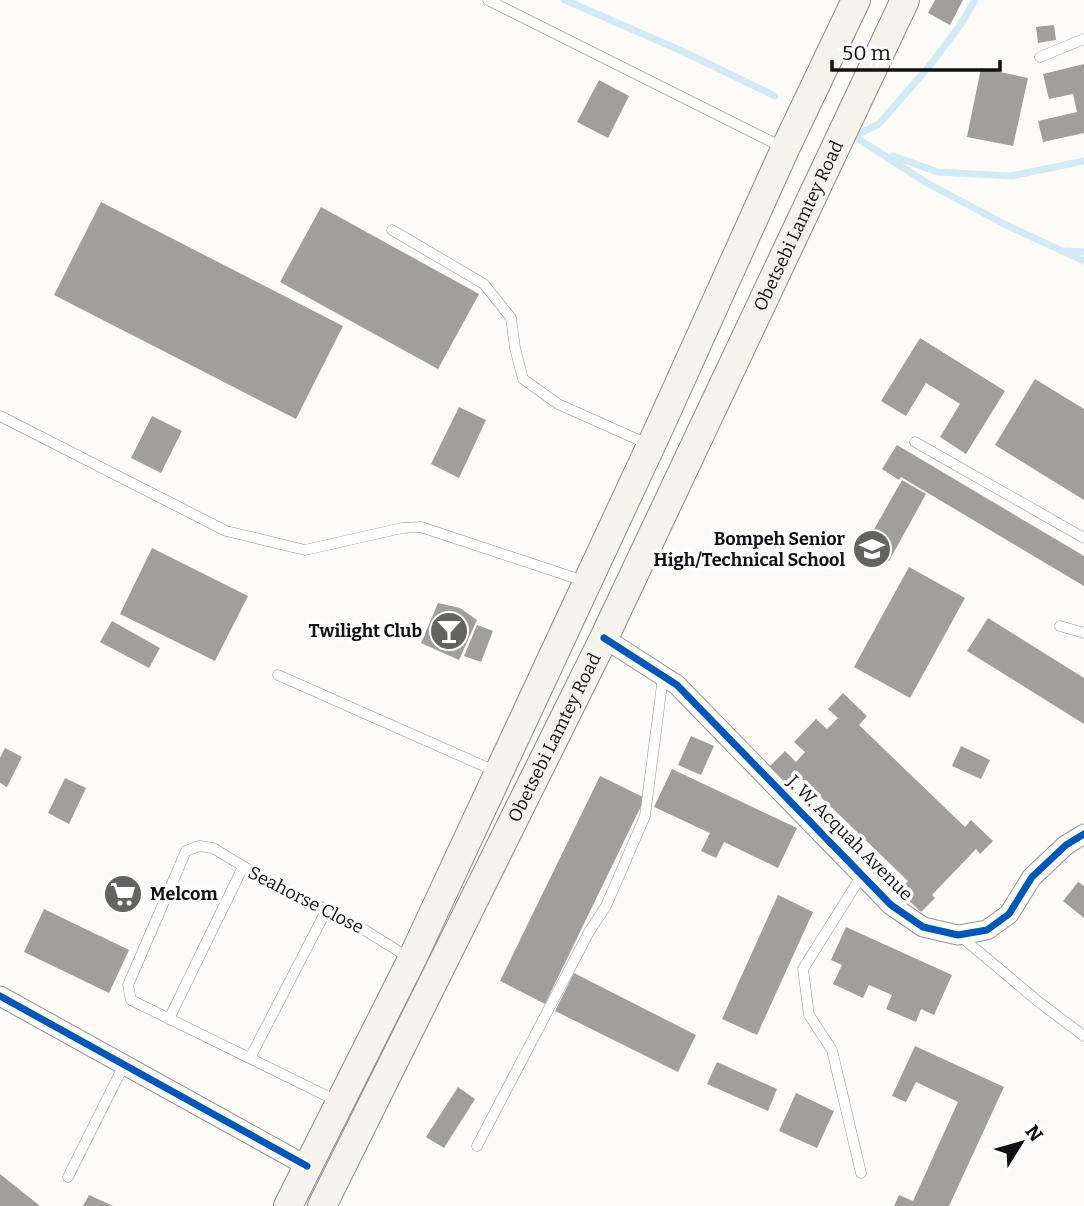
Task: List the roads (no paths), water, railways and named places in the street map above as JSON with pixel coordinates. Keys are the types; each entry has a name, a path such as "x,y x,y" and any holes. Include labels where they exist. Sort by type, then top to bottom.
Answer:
{"main road":[{"name":"Obetsebi Lamtey Road","path":"288,1206 412,959 856,0"},
{"name":"Obetsebi Lamtey Road","path":"322,1206 604,638 905,0"}],"street":[{"name":"J. W. Acquah Avenue","path":"604,638 689,697 891,905 923,928 958,935 987,930 1009,914 1032,877 1066,845 1084,834"},
{"path":"0,996 307,1166"}],"lane":[{"path":"488,0 785,149"},
{"path":"1040,57 1084,38"},
{"path":"392,230 484,284 511,318 523,379 558,404 651,445"},
{"path":"0,416 226,531 305,550 402,528 421,527 587,582"},
{"path":"915,442 1084,538"},
{"path":"1060,626 1084,634"},
{"path":"278,675 499,773"},
{"path":"477,1146 589,932 606,906 645,816 663,677"},
{"name":"Seahorse Close","path":"169,1019 131,1000 128,985 186,851 199,846 213,848 243,867 358,926 412,959"},
{"path":"243,867 169,1019 340,1102"},
{"path":"861,1173 832,1050 809,1015 803,969 862,875"},
{"path":"250,1058 327,909"},
{"path":"958,935 1084,1036"},
{"path":"68,1177 124,1065"}],"waterway":[{"path":"565,0 684,52 775,96"},
{"path":"854,136 879,124 931,64 975,0"},
{"path":"854,136 927,183 1006,225 1084,261"},
{"path":"893,156 938,172 1011,176 1084,161"},
{"path":"1067,251 1084,252"}],"place":[{"name":"Bompeh Senior High/Technical School","path":"872,549"},
{"name":"Twilight Club","path":"449,631"},
{"name":"Melcom","path":"123,894"}]}
